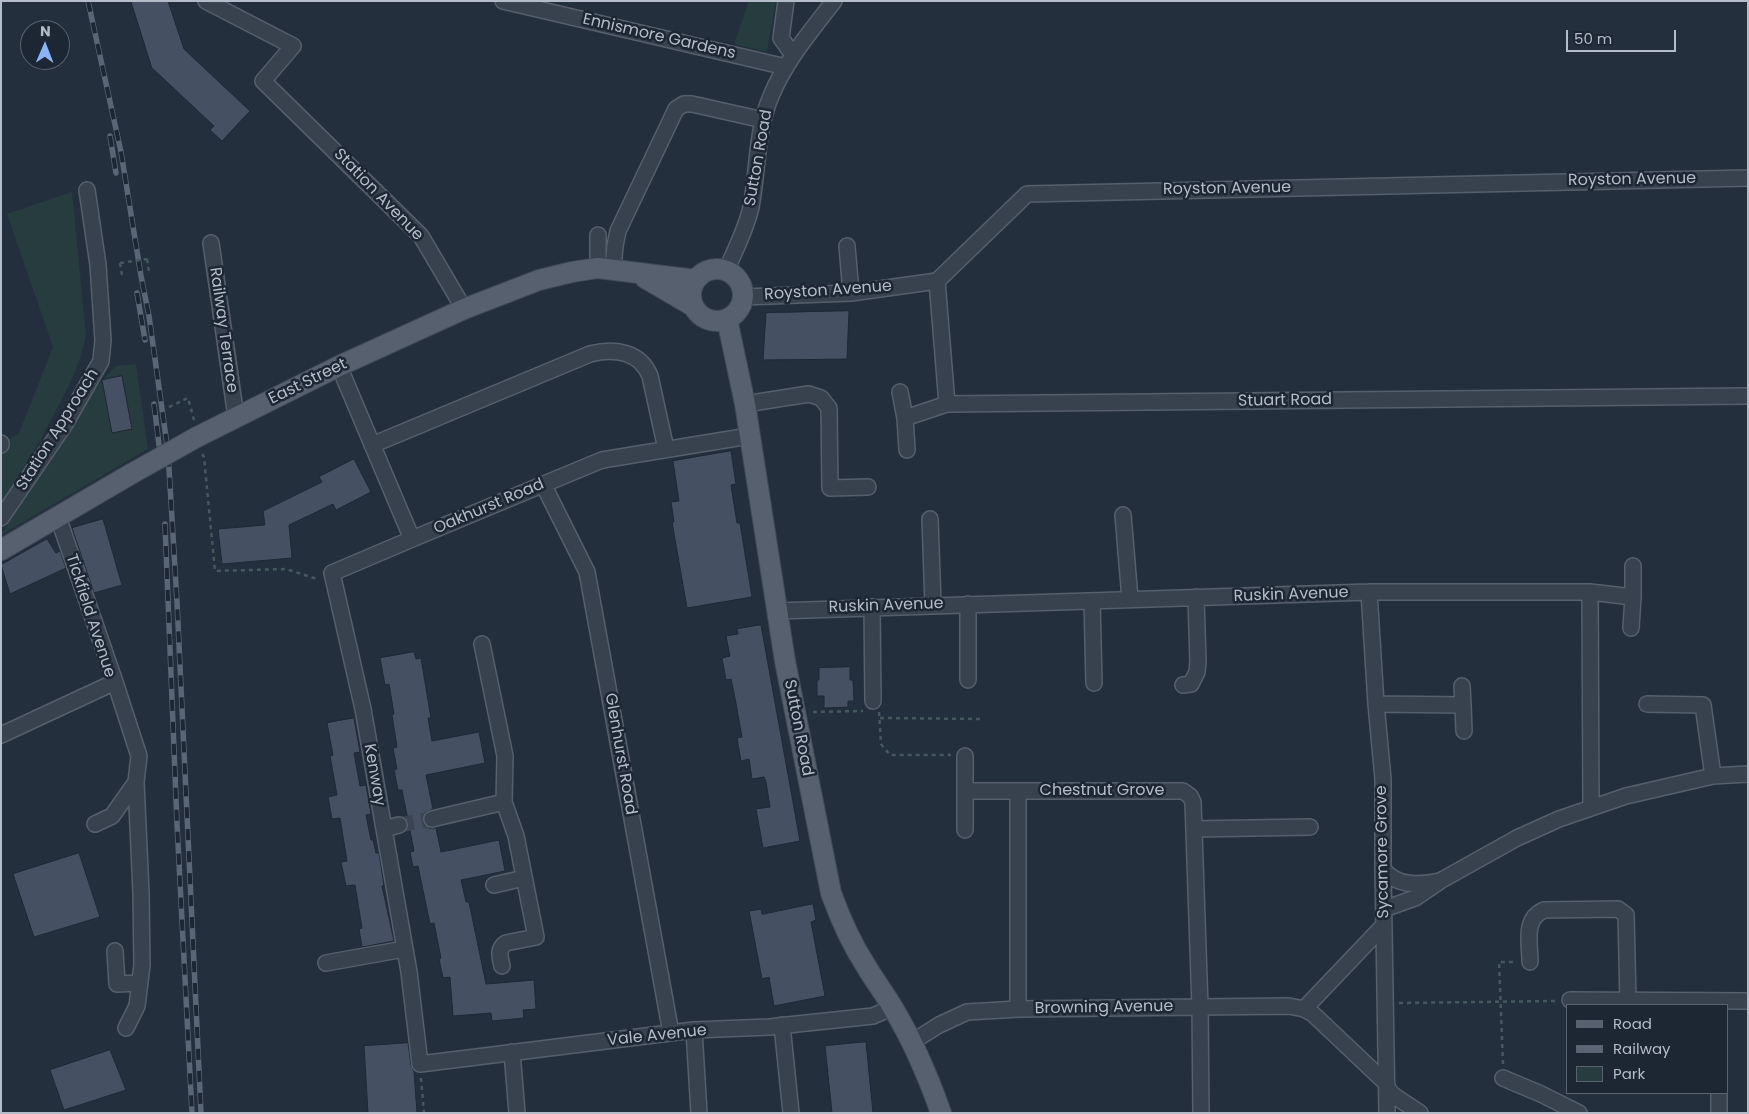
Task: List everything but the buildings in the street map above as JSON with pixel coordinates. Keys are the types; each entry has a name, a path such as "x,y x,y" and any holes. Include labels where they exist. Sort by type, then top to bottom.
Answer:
{"main road":[{"name":"East Street","path":"1,550 131,474 193,433 236,417 339,366 464,309 539,280 572,272 606,269 696,280"},
{"path":"710,270 726,271 739,282 742,289 743,297 738,310 727,319 707,320 693,306 692,288 696,280 710,270"},
{"name":"East Street","path":"635,272 693,306"},
{"name":"Sutton Road","path":"727,319 745,404 776,611 794,712 831,893 839,916 865,965 893,1007 912,1042 931,1083 942,1113"}],"street":[{"name":"Station Avenue","path":"206,1 293,46 263,81 421,236 464,309"},
{"name":"Ennismore Gardens","path":"503,1 790,61"},
{"path":"786,1 781,38 790,61"},
{"name":"Sutton Road","path":"726,271 745,231 751,206 763,120 771,96 790,61 834,1"},
{"path":"606,269 618,231 676,109 684,104 692,104 763,120"},
{"name":"Royston Avenue","path":"743,297 851,293 937,281 1027,194 1748,178"},
{"name":"Station Approach","path":"1,518 65,424 101,361 104,340 98,265 87,190"},
{"path":"598,235 606,269"},
{"name":"Railway Terrace","path":"211,243 236,417"},
{"path":"847,246 851,293"},
{"path":"937,281 947,404"},
{"path":"372,445 590,354 602,351 632,355 641,360 646,366 650,376 666,449"},
{"path":"332,573 412,539 339,366"},
{"path":"900,392 905,418 907,450"},
{"path":"745,404 809,394 821,398 829,408 830,488 868,487"},
{"name":"Stuart Road","path":"905,418 947,404 1748,396"},
{"name":"Oakhurst Road","path":"412,539 602,460 749,436"},
{"name":"Glenhurst Road","path":"543,484 587,572 671,1033"},
{"path":"1123,515 1130,600"},
{"name":"Tickfield Avenue","path":"1,735 116,682 58,518"},
{"path":"930,519 933,605"},
{"path":"1631,628 1632,566"},
{"name":"Kenway","path":"332,573 363,709 409,972 420,1064"},
{"name":"Ruskin Avenue","path":"776,611 1369,592 1590,592 1633,597"},
{"name":"Sycamore Grove","path":"1369,592 1383,779 1387,1113"},
{"path":"1590,592 1591,808"},
{"path":"1183,685 1191,684 1197,672 1196,597"},
{"path":"1092,600 1094,683"},
{"path":"968,604 968,680"},
{"path":"872,607 873,700"},
{"path":"482,644 505,756 504,802 516,836 536,937 506,942 500,954 502,966"},
{"path":"116,682 139,756 136,782 142,965 137,1006 126,1028"},
{"path":"1462,686 1464,731"},
{"path":"1376,704 1463,706"},
{"path":"1648,704 1703,705 1713,776"},
{"path":"964,756 966,791 965,830"},
{"path":"1420,1113 1393,1095 1387,1086 1313,1014 1304,1009 1384,917 1440,881 1517,838 1559,819 1626,796 1713,776 1748,774"},
{"path":"95,824 112,816 136,782"},
{"path":"966,791 1018,791"},
{"name":"Chestnut Grove","path":"1018,1009 1018,791 1183,791 1190,796 1193,802 1200,1007 1201,1113"},
{"path":"432,819 504,802"},
{"path":"384,829 399,826"},
{"path":"1194,829 1310,827"},
{"path":"1383,869 1389,877 1406,884 1422,885 1440,881"},
{"path":"494,885 524,878"},
{"path":"1530,962 1530,923 1532,918 1538,913 1544,910 1618,909 1626,915 1628,1001"},
{"path":"326,963 404,949"},
{"path":"115,951 117,984 140,983"},
{"path":"1570,1000 1717,1003 1748,1001"},
{"name":"Browning Avenue","path":"912,1042 939,1025 967,1012 1018,1009 1289,1006 1304,1009"},
{"name":"Vale Avenue","path":"420,1064 694,1030 782,1025 873,1016 893,1007"},
{"path":"782,1025 790,1113"},
{"path":"694,1030 699,1113"},
{"path":"512,1052 517,1113"},
{"path":"1503,1078 1580,1113"},
{"path":"1719,1094 1719,1113"}],"path":[{"path":"122,275 120,263 147,259 149,272"},
{"path":"169,407 188,398 193,433 204,456 214,571 286,569 317,579 332,573"},
{"path":"794,712 879,711 881,744 890,755 964,756"},
{"path":"880,718 980,719"},
{"path":"1503,1078 1499,962 1530,962"},
{"path":"1386,1003 1570,1000"},
{"path":"420,1064 424,1113"}],"green space":[{"path":"749,1 776,1 767,52 734,44"},
{"path":"72,192 86,335 76,369 62,399 21,473 1,503 1,445 19,433 53,347 7,214"},
{"path":"136,364 148,449 1,535 96,387 116,366"}],"tunnel":[{"path":"399,825 432,819"}],"railway":[{"path":"88,1 121,152 149,316 168,452 177,602 201,1113"},
{"path":"110,136 116,173"},
{"path":"137,293 145,340"},
{"path":"154,404 161,461"},
{"path":"165,524 177,824 192,1113"}]}
